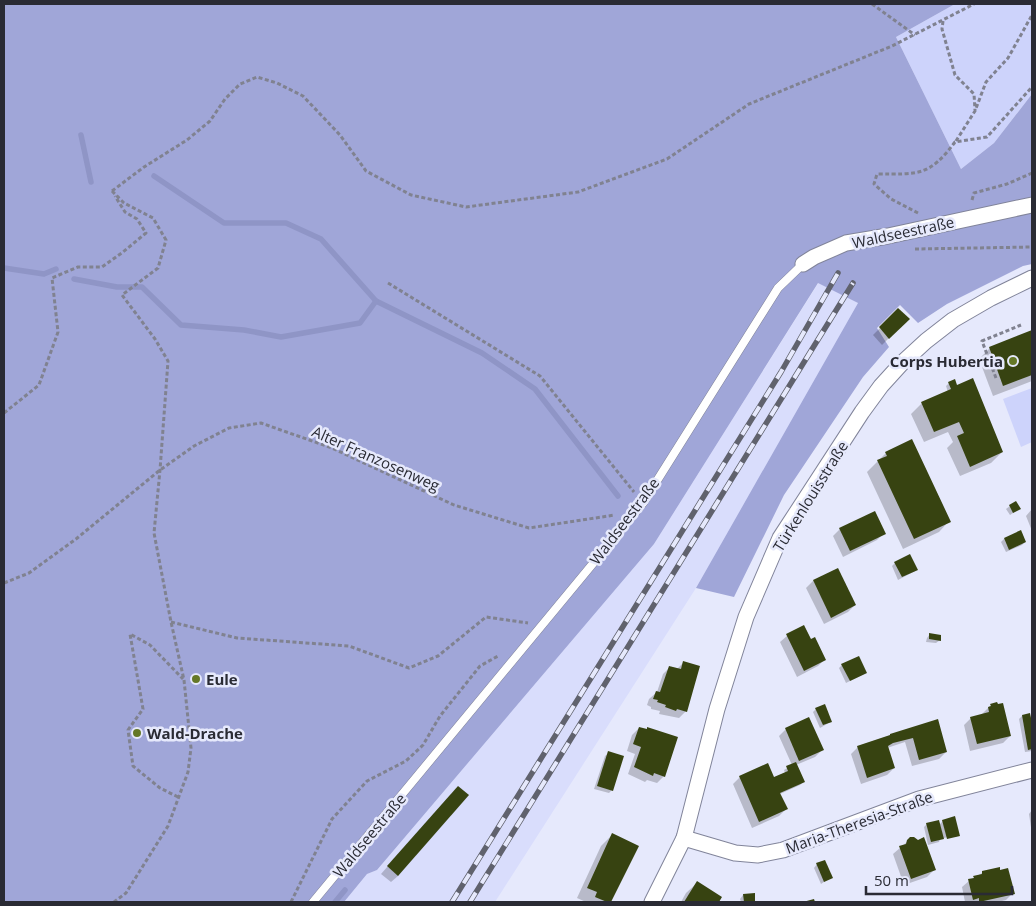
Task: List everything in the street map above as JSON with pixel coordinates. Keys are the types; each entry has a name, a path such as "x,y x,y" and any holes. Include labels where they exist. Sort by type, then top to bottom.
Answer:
{"street":[{"name":"Waldseestraße","path":"803,264 846,243 888,236 1032,205"},
{"name":"Türkenlouisstraße","path":"652,902 684,838 717,709 743,626 780,538 862,412 881,386 901,364 953,320 991,298 1032,278"},
{"name":"Maria-Theresia-Straße","path":"684,838 735,853 758,855 783,850 919,799 1032,770"}],"lane":[{"name":"Waldseestraße","path":"313,902 642,503 778,288 803,264"}],"path":[{"path":"872,4 915,36"},
{"path":"112,191 144,167 187,140 210,121 225,99 240,84 257,77 277,83 303,96 340,135 366,171 411,195 466,207 578,192 666,159 749,104 915,36 974,4"},
{"path":"941,224 891,199 874,184 877,174 913,174 928,170 943,158 975,111 986,82 1008,58 1032,15"},
{"path":"944,20 942,29 956,75 974,94 975,111"},
{"path":"955,142 987,137 1032,87"},
{"path":"966,218 974,193 1007,184 1032,172"},
{"path":"112,191 124,203 153,218 166,240 158,268 122,294 155,339 168,361 154,532 170,622 184,680 191,748 188,772 168,826 126,893 114,902"},
{"path":"4,413 39,385 58,332 52,278 78,267 102,267 146,233 137,219 125,212 112,191"},
{"path":"888,236 900,249 1032,247"},
{"path":"388,283 540,376 642,503"},
{"path":"996,378 982,341 1021,325"},
{"name":"Alter Franzosenweg","path":"4,583 29,573 76,539 160,470 194,446 229,428 261,423 332,448 454,505 529,528 635,512"},
{"path":"170,622 237,638 349,646 409,668 438,656 486,617 542,624"},
{"path":"178,796 160,788 133,766 128,730 143,709 130,634 150,645 184,680"},
{"path":"291,902 332,819 367,781 406,761 423,745 440,716 480,666 503,653"}],"shaded area":[{"path":"4,4 955,4 896,37 961,169 994,143 1032,94 1032,264 1023,266 947,304 918,323 900,305 877,328 889,347 863,377 784,495 734,597 696,588 858,303 818,283 654,544 377,870 367,874 344,902 4,902"},
{"path":"955,4 1032,4 1032,94 994,143 961,169 896,37"},
{"path":"819,282 858,303 696,588 495,902 344,902 367,874 377,870 654,544"},
{"path":"1032,388 1032,442 1021,447 1003,399"}],"building":[{"path":"898,308 910,319 889,339 879,327"},
{"name":"Corps Hubertia","path":"1032,330 1032,375 1003,386 989,347"},
{"path":"973,378 1003,452 970,467 957,436 964,433 959,422 934,432 921,402 951,389 948,382 955,379 957,385"},
{"path":"912,439 951,522 914,539 877,460 887,456 885,452"},
{"path":"1016,501 1021,509 1013,513 1009,505"},
{"path":"875,511 886,534 850,551 839,528"},
{"path":"1021,530 1026,542 1009,550 1004,538"},
{"path":"910,554 918,570 902,577 894,562"},
{"path":"838,568 856,605 831,618 813,580"},
{"path":"804,625 811,639 815,637 826,660 804,671 786,634"},
{"path":"929,633 941,635 941,641 929,639"},
{"path":"859,656 867,673 850,681 841,664"},
{"path":"683,661 700,666 687,712 665,707 666,705 653,699 656,691 660,692 669,666 681,669"},
{"path":"997,702 998,704 1003,703 1011,736 977,744 970,717 989,712 988,707 991,706 990,704"},
{"path":"825,704 832,722 823,725 815,708"},
{"path":"1030,713 1032,749 1028,750 1022,715"},
{"path":"809,717 824,750 799,761 785,728"},
{"path":"938,719 947,752 919,760 913,738 893,743 888,746 895,768 867,778 857,746"},
{"path":"639,727 647,729 647,727 678,737 665,777 654,773 653,776 634,767 641,747 633,744"},
{"path":"608,751 624,756 613,791 597,786"},
{"path":"796,762 805,782 780,793 788,809 759,822 739,776 768,763 774,777 788,771 786,766"},
{"path":"458,786 469,795 398,876 387,866"},
{"path":"955,816 960,836 947,839 942,820"},
{"path":"939,820 944,839 931,842 926,823"},
{"path":"612,833 639,846 611,902 607,902 595,897 597,892 587,888"},
{"path":"910,837 918,840 924,837 936,870 911,879 899,846 906,844"},
{"path":"825,860 833,878 824,882 816,863"},
{"path":"1000,867 1000,870 1008,868 1015,894 979,902 979,898 973,900 968,879 982,874 982,871"},
{"path":"697,881 722,897 719,902 684,902"},
{"path":"755,893 755,902 744,902 743,894"},
{"path":"814,899 815,902 803,902"}],"waterway":[{"path":"81,135 91,182"},
{"path":"154,176 224,223 286,223 321,239 376,301 482,353 535,389 618,496"},
{"path":"4,268 44,274 56,269"},
{"path":"74,279 117,287 142,287 181,325 244,330 281,337 360,323 376,301"},
{"path":"335,902 345,890"}],"railway":[{"path":"452,902 781,372 838,273"},
{"path":"470,902 853,283"}],"place":[{"name":"Corps Hubertia","path":"1013,361"},
{"name":"Eule","path":"196,679"},
{"name":"Wald-Drache","path":"137,733"}]}
